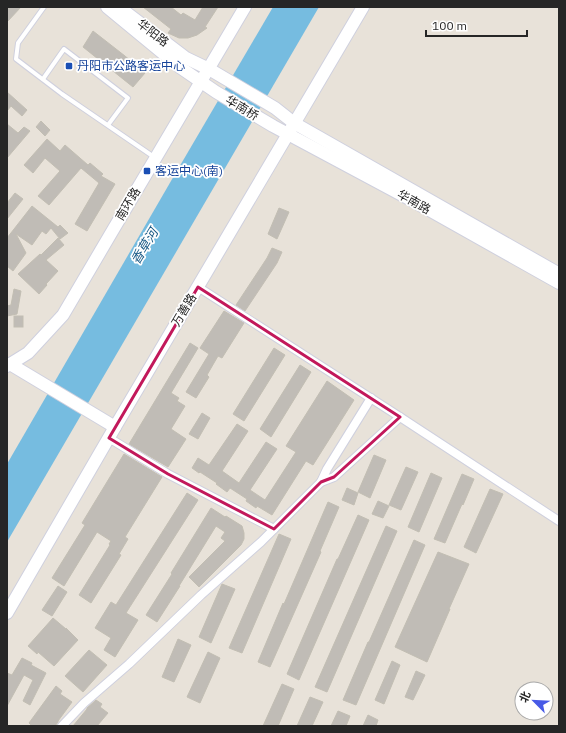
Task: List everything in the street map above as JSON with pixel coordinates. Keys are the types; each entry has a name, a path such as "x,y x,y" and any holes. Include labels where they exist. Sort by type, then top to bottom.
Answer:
{"main road":[{"path":"107,7 181,68 201,82"},
{"name":"华阳路","path":"120,7 186,58 208,69"},
{"name":"南环路","path":"9,365 28,353 63,316 245,7"},
{"name":"万善路","path":"7,613 363,7"},
{"name":"华南桥","path":"208,69 275,108"},
{"name":"华南桥","path":"201,82 268,123"},
{"name":"华南路","path":"275,108 291,128 415,202 559,283"},
{"name":"华南路","path":"268,123 291,128 559,274"},
{"path":"9,365 44,384 115,427"}],"street":[{"path":"198,287 400,416 559,521"},
{"path":"62,726 84,703 130,664 201,595 261,542 321,482 327,469 371,398"},
{"path":"321,482 334,477 400,416"},
{"path":"109,438 168,474 274,529"}],"lane":[{"path":"44,7 18,43 16,59 156,158"},
{"path":"43,79 64,50 128,98 108,125"}],"highlighted area":[{"path":"198,287 400,417 334,477 321,482 274,529 168,474 109,438"}],"water":[{"name":"香草河","path":"273,7 319,7 7,542 7,464"}],"building":[{"path":"7,7 21,7 7,22"},
{"path":"143,7 171,7 181,15 183,13 195,20 203,7 218,7 205,27 207,28 197,35 188,38 179,38 168,33 171,29"},
{"path":"93,31 145,73 133,87 83,47"},
{"path":"7,92 27,110 22,116 11,106 7,111"},
{"path":"41,121 50,130 45,136 36,127"},
{"path":"7,124 18,133 24,127 30,131 7,158"},
{"path":"47,139 60,151 65,145 88,165 90,163 103,174 101,176 115,184 87,231 75,224 99,183 81,168 49,205 38,196 60,171 45,158 33,173 24,165"},
{"path":"15,193 23,199 7,219 7,203"},
{"path":"32,206 58,227 60,225 68,233 60,239 51,228 46,234 42,231 32,245 16,234 26,253 13,271 7,266 7,238"},
{"path":"279,208 289,212 277,239 268,234"},
{"path":"58,238 64,245 46,260 58,271 39,294 18,274 40,254 41,255"},
{"path":"272,248 282,252 277,263 245,311 236,305"},
{"path":"14,289 21,291 17,314 7,316 7,306 11,305"},
{"path":"224,311 244,323 222,358 218,356 207,375 209,377 196,398 186,392 209,354 200,348"},
{"path":"14,316 23,316 23,327 14,327"},
{"path":"190,343 198,348 171,393 179,398 177,401 185,406 171,429 186,439 168,467 129,444"},
{"path":"274,348 285,355 244,421 233,414"},
{"path":"300,365 311,372 271,437 260,429"},
{"path":"327,381 354,400 313,465 306,461 272,515 257,506 256,508 246,501 247,499 230,488 227,492 216,484 217,483 192,468 198,458 209,465 237,424 248,431 222,471 239,483 266,442 277,449 250,490 265,500 296,452 286,446"},
{"path":"202,413 210,418 198,439 189,434"},
{"path":"124,454 162,477 125,537 128,539 119,554 121,555 91,603 79,595 111,541 97,532 64,586 52,578 85,525 82,523"},
{"path":"374,455 386,460 370,498 358,492"},
{"path":"406,467 418,472 401,510 389,505"},
{"path":"431,473 442,478 419,532 408,527"},
{"path":"462,474 474,479 445,543 434,539"},
{"path":"347,488 358,493 354,505 342,500"},
{"path":"490,489 503,494 476,553 464,547"},
{"path":"187,493 198,500 126,613 138,620 115,657 104,650 111,638 95,628 111,602 116,605"},
{"path":"378,501 389,506 383,518 372,514"},
{"path":"328,502 339,507 320,551 321,552 270,667 258,662"},
{"path":"211,508 242,526 244,539 241,545 199,587 189,577 225,541 221,538 225,532 216,526 157,622 146,615"},
{"path":"358,515 369,520 299,680 287,674 337,559"},
{"path":"386,526 397,531 327,692 315,687"},
{"path":"279,534 291,539 242,653 229,648"},
{"path":"414,540 425,545 356,705 343,700 368,642"},
{"path":"438,552 469,564 427,662 395,647"},
{"path":"222,584 235,589 211,643 199,637"},
{"path":"58,586 67,592 52,616 42,610"},
{"path":"53,618 78,640 54,666 38,652 37,654 28,646"},
{"path":"178,639 191,645 174,682 162,677"},
{"path":"89,650 107,665 83,692 65,676"},
{"path":"208,652 220,658 200,703 187,697"},
{"path":"22,658 46,673 30,705 23,701 33,680 24,675 7,706 7,673 12,675"},
{"path":"392,661 400,665 384,704 375,700"},
{"path":"416,671 425,675 413,700 405,697"},
{"path":"282,684 294,689 278,726 263,726"},
{"path":"56,686 62,691 60,694 72,702 55,726 32,726 29,723"},
{"path":"310,697 323,702 312,726 297,726"},
{"path":"96,700 102,704 100,707 108,713 97,726 73,726 87,708"},
{"path":"338,711 350,716 346,726 331,726"},
{"path":"368,715 378,720 376,726 363,726"}],"place":[{"name":"丹阳市公路客运中心","path":"69,66"},
{"name":"客运中心(南)","path":"147,171"}]}
